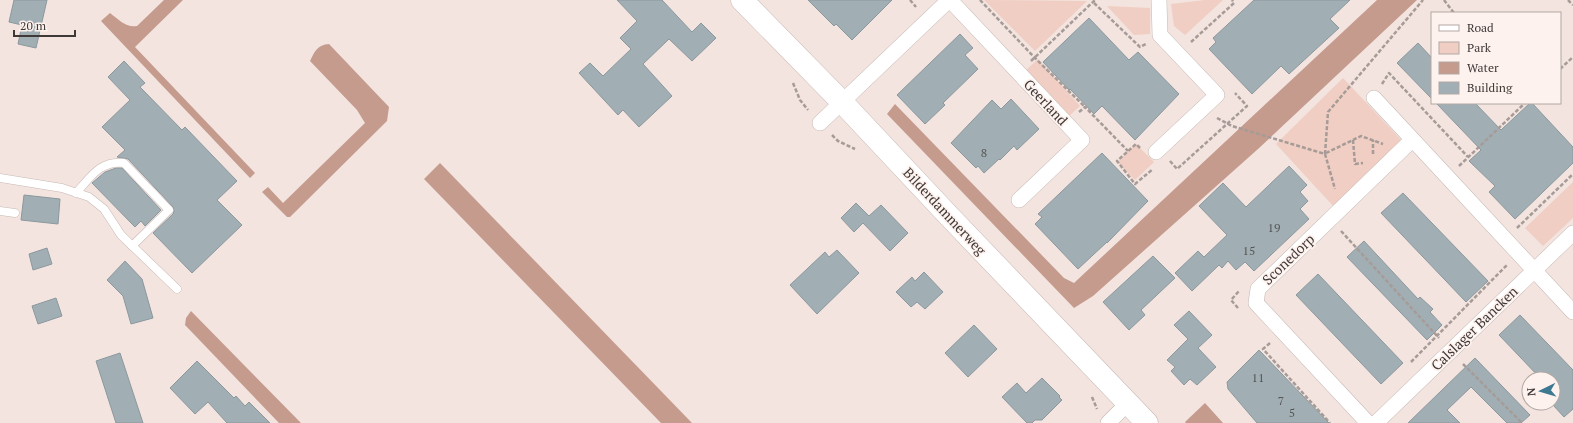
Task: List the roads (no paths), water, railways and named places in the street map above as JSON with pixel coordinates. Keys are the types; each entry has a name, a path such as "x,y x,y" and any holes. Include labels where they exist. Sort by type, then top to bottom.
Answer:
{"street":[{"name":"Bilderdammerweg","path":"742,0 842,102 1147,423"},
{"name":"Geerland","path":"820,122 950,0 1082,140 1019,200"},
{"path":"1155,153 1217,95 1160,35 1159,0"},
{"path":"1374,98 1573,312"},
{"name":"Sconedorp","path":"1368,423 1256,303 1258,289 1412,140"},
{"name":"Calslager Bancken","path":"1376,423 1573,233"},
{"path":"1108,423 1128,403"}],"lane":[{"path":"76,193 95,172 106,164 114,162 124,163 169,210 132,246"},
{"path":"0,178 62,188 89,197 104,209 121,235 177,289"},
{"path":"0,211 15,213"}],"water":[{"path":"164,0 183,0 135,47 255,173 250,178 101,21 110,13 129,26 137,26"},
{"path":"1377,0 1417,0 1258,149 1093,296 1074,308 887,114 895,104 1064,278 1074,283"},
{"path":"329,44 389,107 387,121 290,217 287,217 262,192 268,187 283,203 365,123 357,110 310,61 315,51 319,47"},
{"path":"440,163 692,423 661,423 424,179"},
{"path":"191,311 301,423 279,423 185,325 186,318"},
{"path":"1205,403 1223,423 1185,422"}]}
